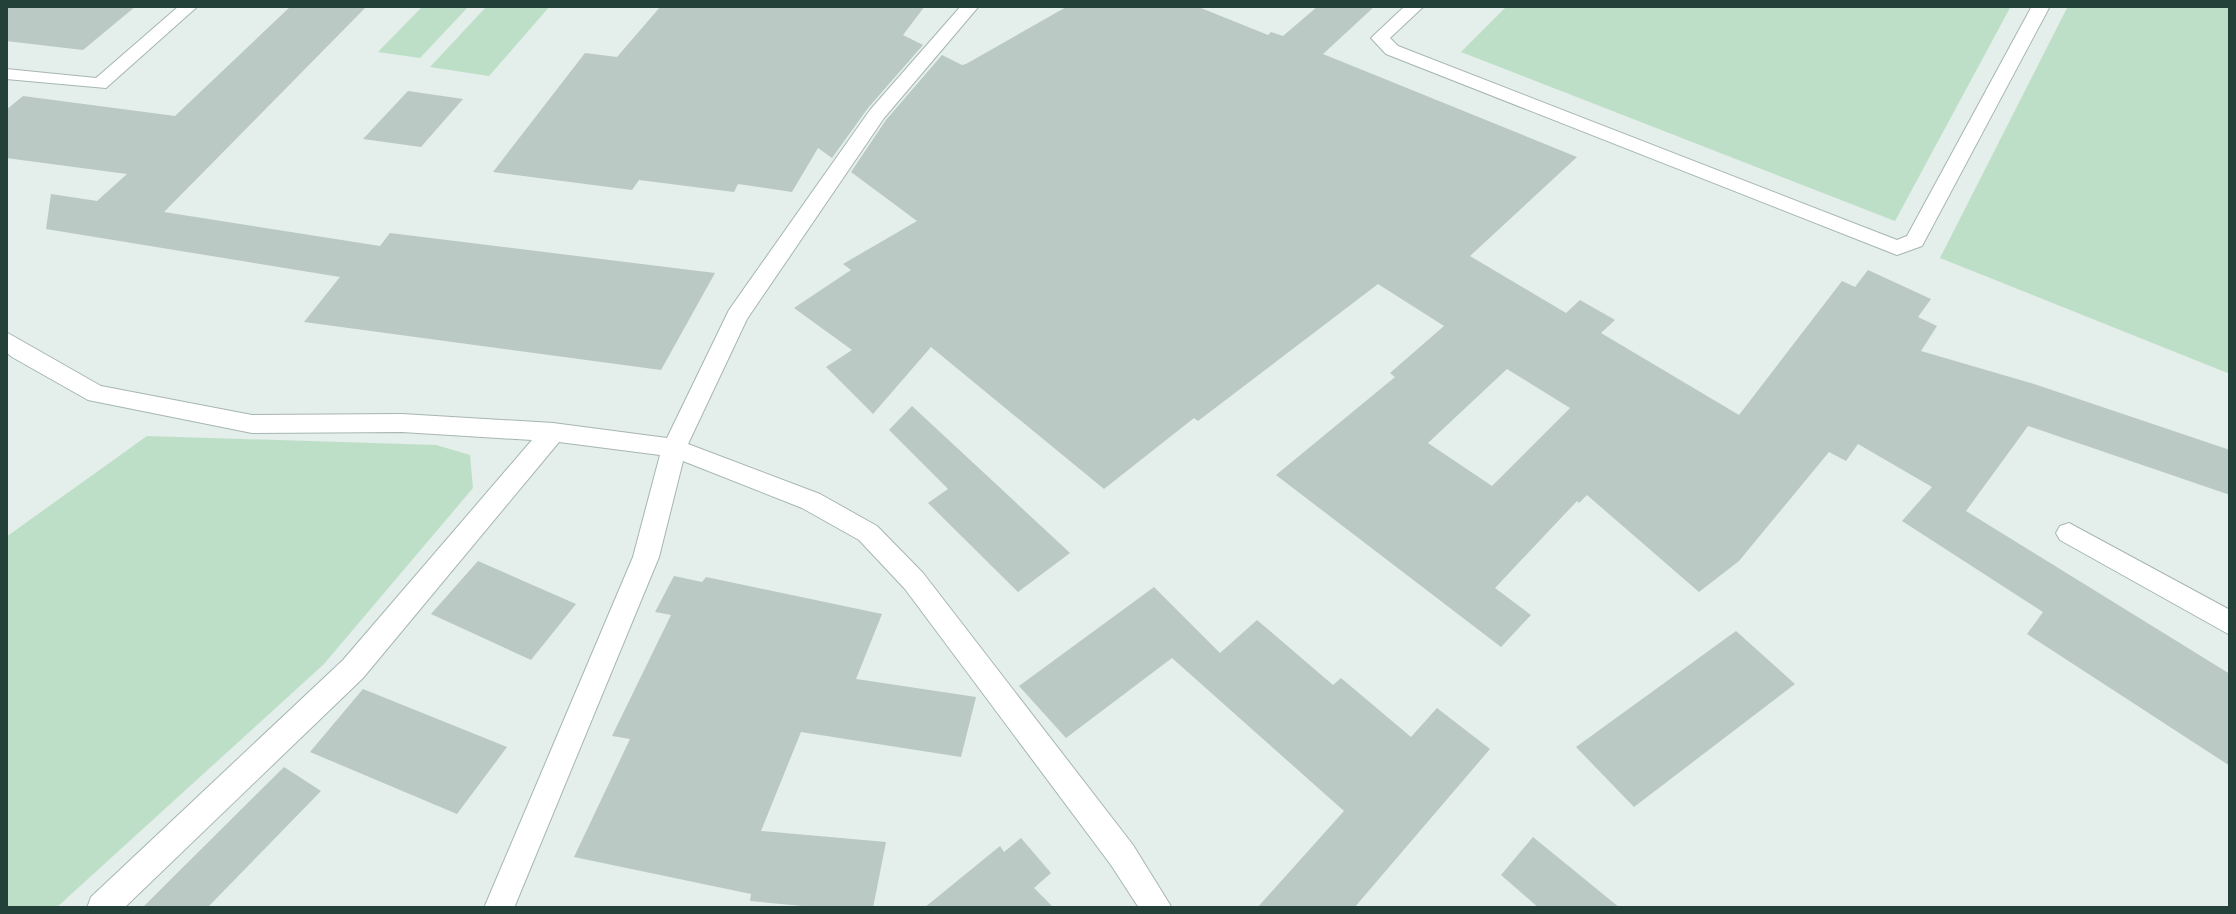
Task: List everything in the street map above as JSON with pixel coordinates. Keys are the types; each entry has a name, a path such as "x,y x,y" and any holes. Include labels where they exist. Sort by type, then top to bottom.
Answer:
{"street":[{"path":"6,74 100,84 189,6"},
{"path":"499,908 646,557 674,448 737,316 877,114 970,6"},
{"path":"1415,6 1380,38 1392,50 1897,248 1915,241 2041,6"},
{"path":"6,340 96,394 252,424 402,423 553,432 674,448 811,501 868,533 914,581 1122,855 1157,908"},
{"path":"102,908 353,669 553,432"},
{"path":"2069,533 2230,623"}],"green space":[{"path":"423,6 469,6 420,58 378,52"},
{"path":"487,6 550,6 489,76 430,67"},
{"path":"1507,6 2011,6 1895,221 1461,52"},
{"path":"2068,6 2230,6 2230,374 1940,258"},
{"path":"147,436 436,445 470,455 473,488 324,664 56,908 6,908 6,537"}],"building":[{"path":"6,6 136,6 83,50 6,41"},
{"path":"291,6 367,6 164,212 380,246 390,233 715,273 661,370 304,322 340,277 46,229 51,194 97,201 127,174 6,158 6,110 23,96 175,116"},
{"path":"661,6 925,6 903,35 923,45 868,108 832,158 818,148 792,192 738,184 734,192 639,180 632,190 493,172 585,53 617,57"},
{"path":"1068,6 1196,6 1268,35 1271,32 1283,36 1318,6 1375,6 1323,54 1577,157 1470,256 1566,313 1580,300 1615,320 1601,333 1739,415 1842,281 1855,287 1868,270 1931,299 1918,317 1937,326 1921,351 2034,384 2230,450 2230,495 2028,426 1966,511 2230,674 2230,766 2027,634 2043,612 1902,521 1932,487 1858,444 1846,461 1829,452 1739,561 1699,592 1587,495 1579,503 1577,501 1495,588 1531,615 1501,647 1276,475 1395,377 1390,373 1444,326 1378,284 1198,421 1194,418 1104,489 931,347 873,414 826,367 852,350 794,308 851,270 843,264 917,221 851,172 886,120 942,55 966,64","holes":["1507,369 1570,408 1492,486 1428,443"]},
{"path":"408,91 463,99 421,147 363,139"},
{"path":"912,406 1070,553 1018,592 928,503 948,489 889,430"},
{"path":"478,561 576,604 531,660 431,614"},
{"path":"674,576 702,582 706,577 882,614 856,679 976,697 961,757 801,732 761,831 886,842 873,908 824,908 750,901 751,894 574,857 630,739 612,736 671,615 655,612"},
{"path":"1154,587 1220,653 1257,620 1333,685 1341,678 1411,737 1437,708 1490,749 1354,908 1257,908 1344,811 1172,658 1066,738 1019,686"},
{"path":"1736,631 1795,684 1634,807 1576,747"},
{"path":"363,689 507,747 457,814 310,752"},
{"path":"284,767 321,791 207,908 142,908"},
{"path":"1533,837 1620,908 1539,908 1501,875"},
{"path":"1021,838 1051,873 1034,888 1054,908 924,908 1000,846 1004,852"}]}
